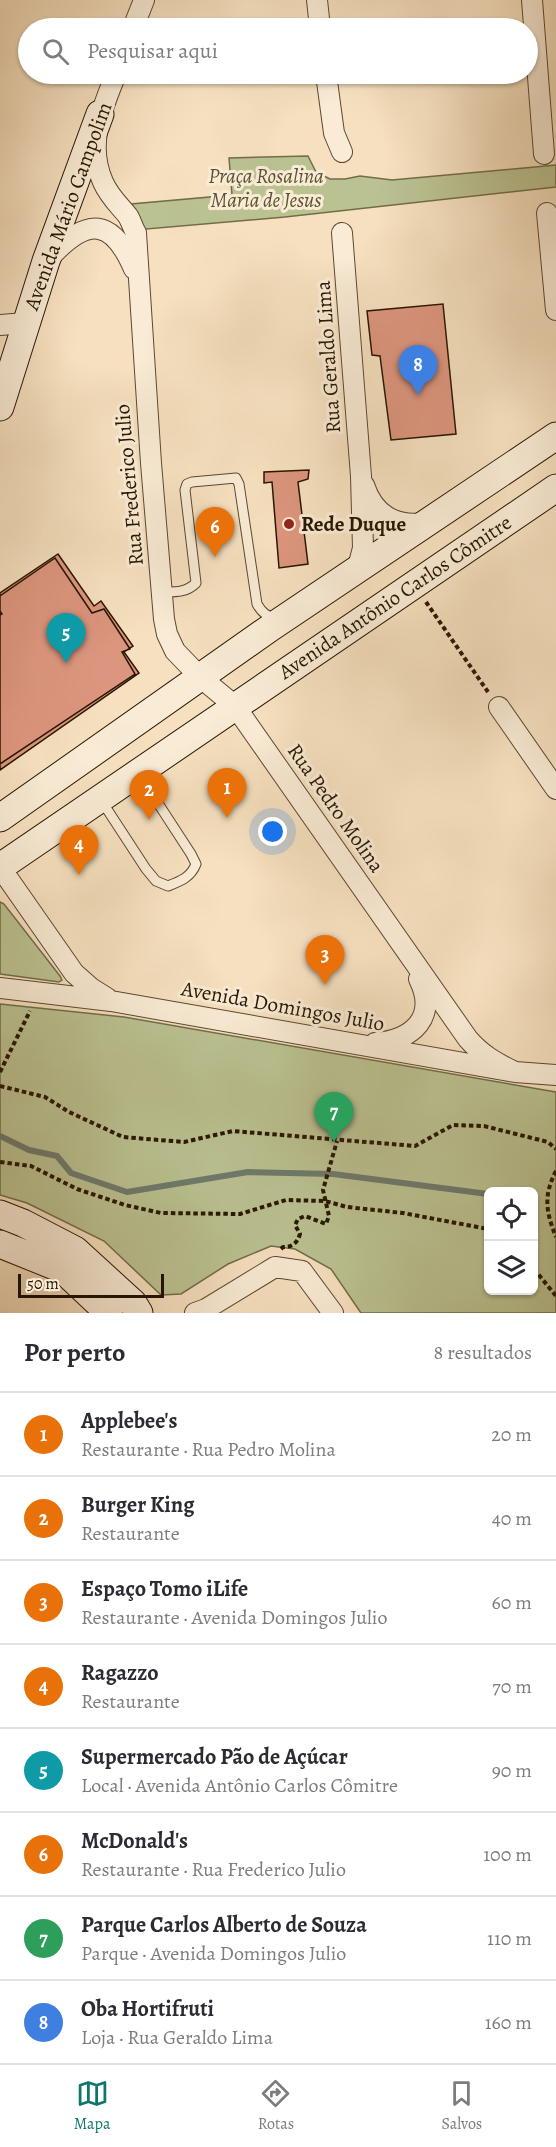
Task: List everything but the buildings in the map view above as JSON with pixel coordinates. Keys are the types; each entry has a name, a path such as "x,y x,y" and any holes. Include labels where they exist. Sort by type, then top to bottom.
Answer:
{"main road":[{"name":"Avenida Mário Campolim","path":"0,407 13,324 46,261 100,114"},
{"name":"Avenida Antônio Carlos Cômitre","path":"0,818 282,620 556,436"},
{"name":"Avenida Antônio Carlos Cômitre","path":"0,866 556,488"},
{"path":"0,1215 23,1222 75,1250 133,1303 139,1313"},
{"path":"0,1244 62,1269 109,1313"}],"street":[{"path":"137,18 144,0"},
{"path":"317,0 319,18"},
{"path":"532,0 533,18"},
{"path":"538,77 544,154"},
{"name":"Avenida Mário Campolim","path":"100,114 112,84"},
{"path":"327,84 334,133 342,152"},
{"name":"Rua Frederico Julio","path":"100,114 95,134 96,160 103,183 129,218 136,233 137,277 167,634 183,661 200,677"},
{"path":"547,213 556,310"},
{"name":"Rua Frederico Julio","path":"46,261 66,240 80,231 94,227 106,230 125,250 137,277"},
{"name":"Rua Geraldo Lima","path":"342,233 361,477 363,548 362,559 357,571"},
{"name":"Rua Geraldo Lima","path":"361,477 367,494 379,510 394,522"},
{"path":"363,525 382,522 411,525 429,523"},
{"path":"200,677 235,706"},
{"name":"Rua Pedro Molina","path":"235,706 456,1024 478,1051 493,1062 515,1072"},
{"path":"499,707 556,789"},
{"path":"0,866 74,973 90,988 111,1001"},
{"name":"Rua Pedro Molina","path":"355,1044 387,1042 405,1036 418,1024 424,1013 426,1001 421,984 398,938"},
{"name":"Avenida Domingos Julio","path":"0,988 111,1001 515,1072 552,1072"},
{"path":"201,1312 275,1267 302,1271 333,1313"}],"lane":[{"path":"162,592 181,592 190,589 196,583 185,490 187,484 228,477 236,478 239,484 257,604 268,616 282,620"},
{"path":"99,798 156,881 168,886 180,882 193,873 196,864 181,836 138,772"}],"path":[{"path":"413,584 499,707"},
{"path":"0,1072 41,992"},
{"path":"0,1086 45,1097 69,1112 123,1137 184,1142 233,1131 415,1146 453,1125 484,1126 548,1142 556,1149"},
{"path":"548,1142 556,1140"},
{"path":"275,1267 282,1247 297,1243 300,1234 295,1225 298,1219 305,1216 326,1224 329,1216 323,1190 337,1141"},
{"path":"0,1162 31,1166 77,1189 125,1205 161,1213 240,1214 286,1200 325,1202 347,1207 403,1213 484,1228"},
{"path":"555,1235 546,1209 550,1183 556,1171"},
{"path":"538,1274 556,1296"}],"green space":[{"name":"Praça Rosalina Maria de Jesus","path":"308,156 316,172 330,179 360,176 392,180 556,165 556,187 285,217 135,230 131,204 232,195 229,158"},
{"path":"0,902 4,904 62,980 59,982 0,974"},
{"path":"0,1004 124,1017 556,1092 556,1313 361,1313 331,1269 295,1249 271,1246 228,1264 181,1294 161,1295 104,1241 27,1203 0,1195"}],"waterway":[{"path":"0,1136 29,1150 57,1156 71,1173 127,1192 248,1172 333,1174 484,1193"}],"place":[{"name":"Oba Hortifruti","path":"418,395"},
{"name":"Rede Duque","path":"289,524"},
{"name":"McDonald's","path":"215,557"},
{"name":"Supermercado Pão de Açúcar","path":"66,663"},
{"name":"Applebee's","path":"227,818"},
{"name":"Burger King","path":"149,820"},
{"name":"Ragazzo","path":"79,875"},
{"name":"Espaço Tomo iLife","path":"325,985"},
{"name":"Parque Carlos Alberto de Souza","path":"334,1142"}]}
